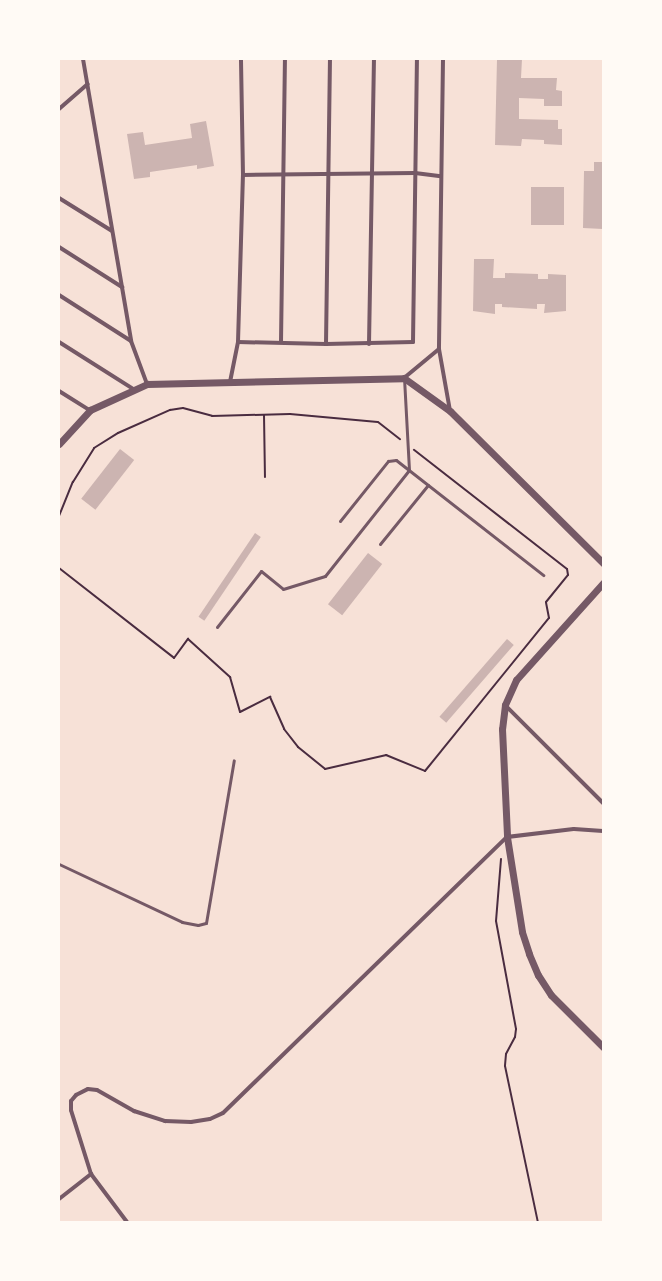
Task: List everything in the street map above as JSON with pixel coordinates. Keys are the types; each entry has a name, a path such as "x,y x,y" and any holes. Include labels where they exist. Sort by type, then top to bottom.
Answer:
{"street":[{"path":"83,59 132,341 147,384"},
{"path":"230,382 238,342 243,175 241,59"},
{"path":"281,342 285,59"},
{"path":"326,344 330,59"},
{"path":"369,344 374,59"},
{"path":"238,342 326,344 412,342 417,59"},
{"path":"443,59 439,349 450,411"},
{"path":"59,109 88,84"},
{"path":"243,175 283,174 328,176 415,173 441,176"},
{"path":"59,198 112,231"},
{"path":"59,247 122,287"},
{"path":"59,295 132,341"},
{"path":"59,342 135,390"},
{"path":"404,378 439,349"},
{"path":"59,444 90,410 147,384 404,378 450,411 603,563"},
{"path":"59,391 90,410"},
{"path":"603,583 516,680 505,705 502,728 507,837 522,932 538,975 551,995 603,1047"},
{"path":"505,705 603,802"},
{"path":"127,1222 91,1174 71,1107 72,1099 79,1092 88,1088 96,1090 134,1111 165,1121 191,1122 210,1118 223,1113 507,837 574,829 603,831"},
{"path":"59,1198 91,1174"}],"lane":[{"path":"217,627 260,571 283,589 325,576 409,470 409,446 404,378"},
{"path":"340,521 388,461 396,460 543,576"},
{"path":"380,544 428,485"},
{"path":"59,864 182,922 198,925 206,923 234,760"}],"path":[{"path":"59,516 73,482 94,448 118,433 170,410 183,408 212,416 290,414 378,422 567,569 568,575 546,602 549,618 425,771 386,756 325,769 298,748 284,729 270,697 240,712 230,677 188,639 174,658 59,568"},
{"path":"264,415 265,477"},
{"path":"501,858 495,915 516,1029 515,1037 506,1054 505,1066 538,1222"}],"building":[{"path":"497,59 522,59 521,78 557,78 556,90 562,91 562,106 544,106 544,99 519,98 519,119 558,120 558,129 562,129 562,145 544,144 544,140 522,139 521,146 495,145"},
{"path":"206,121 214,166 197,169 197,165 150,172 150,177 134,179 127,134 143,132 145,145 192,138 190,124"},
{"path":"594,162 603,162 603,229 583,228 584,171 594,171"},
{"path":"531,187 564,187 564,225 531,225"},
{"path":"474,259 494,259 493,278 505,278 505,273 538,274 538,279 548,279 548,274 566,275 566,311 544,313 545,304 537,304 537,309 502,307 502,304 495,304 495,314 473,311"},
{"path":"120,449 134,460 95,510 81,499"},
{"path":"255,533 261,537 204,621 199,617"},
{"path":"368,553 382,564 342,615 328,604"},
{"path":"507,639 514,645 446,723 439,717"}]}
